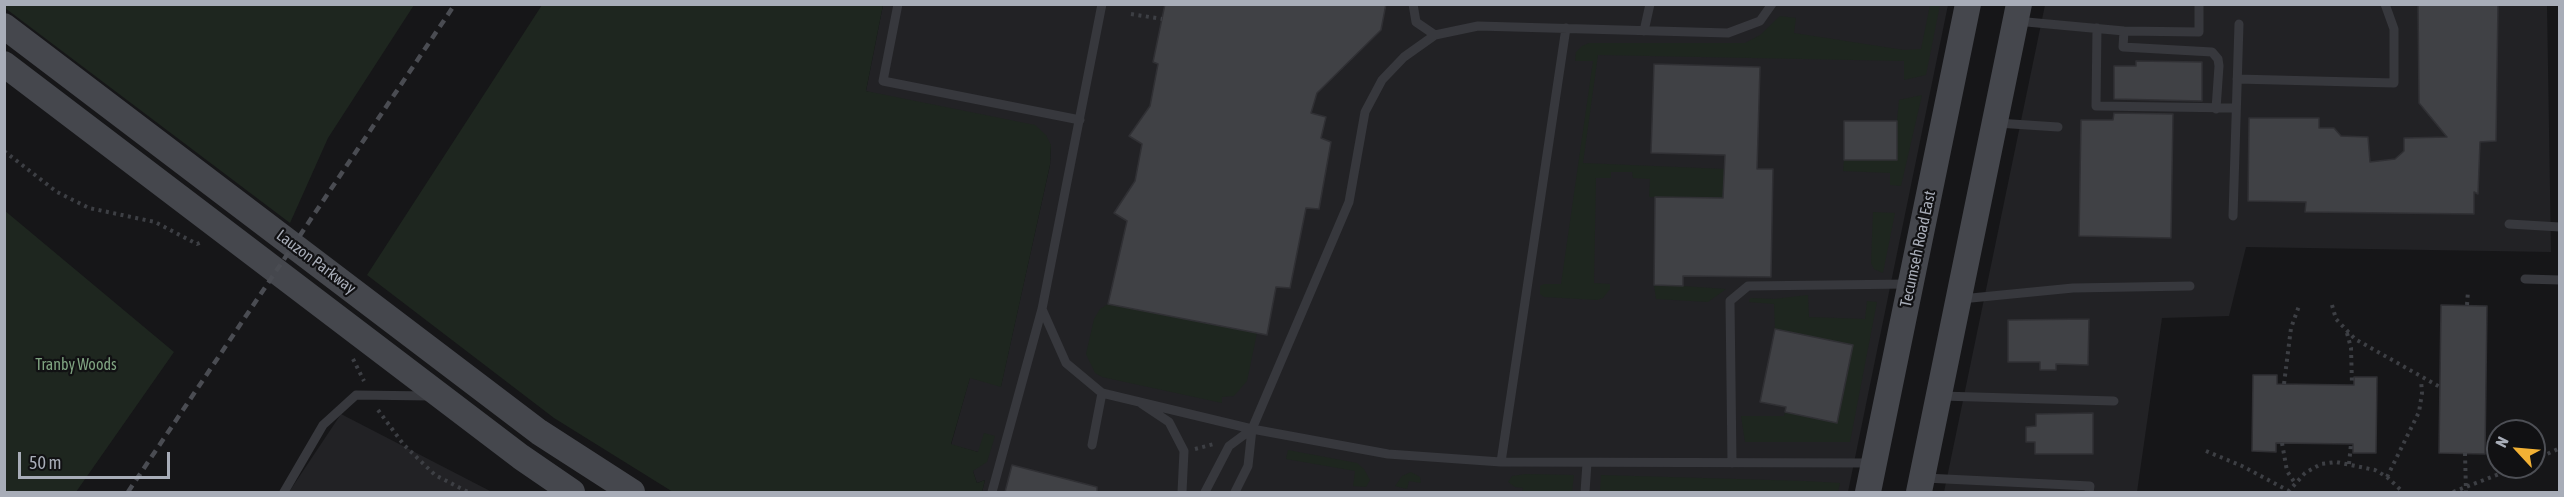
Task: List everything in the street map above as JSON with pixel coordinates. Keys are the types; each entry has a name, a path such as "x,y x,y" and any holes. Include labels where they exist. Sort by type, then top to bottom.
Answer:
{"main road":[{"name":"Tecumseh Road East","path":"1868,492 1968,4"},
{"path":"1920,485 2017,13"},
{"name":"Lauzon Parkway","path":"4,26 538,432 632,492"},
{"name":"Lauzon Parkway","path":"4,64 521,457 572,492"}],"lane":[{"path":"898,4 883,81 1080,120"},
{"path":"992,492 1042,309 1102,4"},
{"path":"1413,4 1416,22 1435,35"},
{"path":"1644,31 1650,4"},
{"path":"1235,492 1248,466 1252,429 1349,202 1365,112 1382,80 1404,57 1435,35 1478,26 1728,33 1760,21 1772,4"},
{"path":"2017,13 2124,31 2199,32 2199,4"},
{"path":"2237,78 2394,83 2394,30 2385,4"},
{"path":"2234,216 2239,24"},
{"path":"1501,462 1566,28"},
{"path":"2097,28 2096,106 2236,108"},
{"path":"2124,31 2123,47 2212,52 2218,59 2219,66 2216,108"},
{"path":"1995,123 2058,127"},
{"path":"2509,225 2559,227"},
{"path":"2525,279 2559,280"},
{"path":"1732,463 1730,301 1748,286 1911,284"},
{"path":"1959,299 2073,288 2190,286"},
{"path":"1042,309 1066,363 1102,393 1252,429 1388,454 1501,462 1874,463"},
{"path":"1092,445 1102,393"},
{"path":"284,492 323,425 356,395 442,396"},
{"path":"1939,396 2114,401"},
{"path":"1138,401 1169,422 1184,451 1182,492"},
{"path":"1205,492 1229,446 1252,429"},
{"path":"1586,492 1587,463"},
{"path":"1920,485 2090,486 2089,492"}],"path":[{"path":"1131,14 1162,19"},
{"path":"4,151 57,192 89,208 155,222 197,244"},
{"path":"2467,305 2468,291"},
{"path":"2332,305 2336,319 2366,346 2421,379 2440,387"},
{"path":"2284,384 2291,328 2299,306"},
{"path":"2347,331 2351,348 2352,385"},
{"path":"2387,477 2419,412 2421,379"},
{"path":"1194,449 1217,444 1218,439"},
{"path":"2283,443 2287,471 2295,483"},
{"path":"2349,464 2351,444"},
{"path":"2206,451 2242,466 2289,492 2305,473 2321,464 2336,462 2374,470 2387,477 2403,492"},
{"path":"2465,453 2466,490"},
{"path":"2453,492 2466,490 2490,479"}],"shaded area":[{"path":"883,5 1948,5 1848,492 982,492 985,480 977,483 973,471 978,452 951,445 970,377 1001,386 1050,165 1051,145 866,91"},
{"path":"2045,5 2547,5 2551,252 2246,247 2229,316 2162,318 2137,492 1944,492"},
{"path":"341,414 492,492 289,492"}],"green space":[{"path":"4,5 414,5 328,138 290,223"},
{"path":"542,5 883,5 866,91 1035,125 1046,135 1051,145 1050,165 1001,387 970,378 951,444 978,452 984,433 995,436 987,462 973,471 977,483 985,480 982,492 673,492 554,418 367,275"},
{"path":"1930,5 1940,5 1926,75 1904,80 1904,61 1598,55 1583,163 1725,169 1723,198 1649,197 1650,179 1633,178 1632,172 1611,172 1611,178 1596,178 1594,283 1610,284 1610,289 1603,298 1597,300 1544,297 1540,294 1540,286 1544,284 1561,284 1593,61 1575,61 1576,52 1582,46 1589,43 1745,43 1760,35 1780,16 1796,18 1794,33 1904,50 1921,49"},
{"path":"1922,95 1901,186 1890,185 1890,173 1843,171 1844,160 1897,121 1899,100"},
{"name":"Tranby Woods","path":"4,210 174,352 76,492 5,492"},
{"path":"1873,212 1895,213 1883,273 1874,269 1871,263"},
{"path":"1654,285 1726,289 1708,302 1656,299"},
{"path":"1808,295 1809,317 1865,319 1867,301 1877,302 1850,442 1745,442 1741,416 1784,416 1785,412 1837,423 1853,345 1775,329 1774,304 1749,302 1751,298 1774,299"},
{"path":"1108,304 1257,333 1247,381 1234,396 1222,397 1222,403 1102,377 1095,373 1086,354 1094,319 1100,309"},
{"path":"1288,450 1357,463 1364,469 1370,480 1366,487 1353,486 1355,471 1286,459"},
{"path":"1411,472 1420,477 1421,483 1409,481 1407,489 1395,486 1402,476"},
{"path":"1574,475 1572,492 1522,492 1523,488 1515,487 1508,482 1512,476"},
{"path":"1601,475 1840,483 1838,492 1624,490 1600,492"}],"building":[{"path":"1165,4 1386,4 1381,30 1317,93 1311,113 1326,117 1321,138 1331,142 1319,209 1306,208 1290,288 1276,287 1267,335 1108,304 1127,221 1114,213 1135,181 1142,144 1129,136 1150,106 1158,64 1153,62"},
{"path":"2418,4 2498,4 2496,141 2480,142 2478,194 2474,192 2474,214 2305,212 2306,202 2248,201 2249,118 2319,118 2319,128 2334,128 2341,136 2368,137 2370,162 2395,159 2404,151 2404,138 2447,137 2419,103"},
{"path":"2136,61 2202,62 2202,101 2114,99 2114,66 2136,66"},
{"path":"1654,64 1760,67 1757,169 1773,169 1771,277 1683,276 1683,286 1654,285 1655,197 1723,198 1725,155 1651,153"},
{"path":"2114,113 2173,114 2171,238 2079,236 2081,120 2113,120"},
{"path":"1844,121 1897,121 1897,160 1844,160"},
{"path":"2441,305 2487,306 2485,454 2439,453"},
{"path":"2089,319 2088,365 2056,364 2056,370 2040,370 2040,362 2008,362 2008,320"},
{"path":"1775,329 1853,345 1837,423 1785,412 1786,407 1760,402"},
{"path":"2253,375 2277,375 2277,384 2354,385 2354,377 2377,377 2376,453 2353,453 2353,444 2276,443 2276,452 2252,451"},
{"path":"2093,413 2093,454 2035,454 2035,442 2026,442 2026,427 2036,426 2036,414"},
{"path":"1012,465 1097,487 1097,492 1005,492"}],"railway":[{"path":"128,492 455,4"}]}
